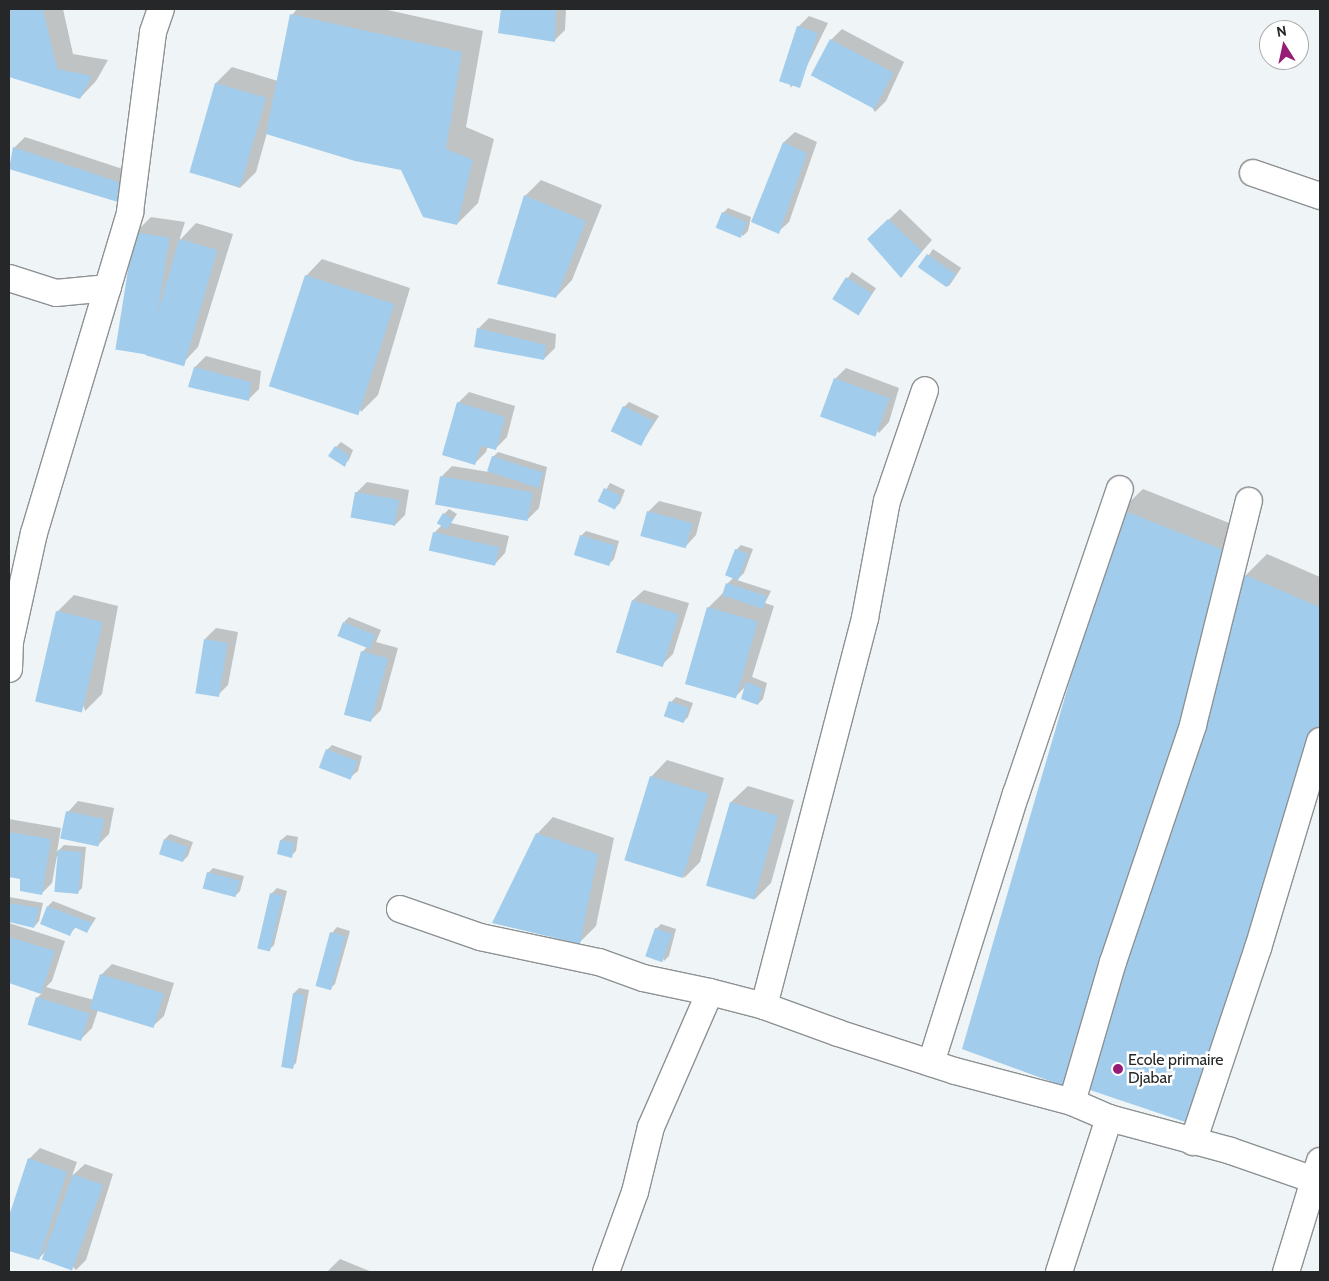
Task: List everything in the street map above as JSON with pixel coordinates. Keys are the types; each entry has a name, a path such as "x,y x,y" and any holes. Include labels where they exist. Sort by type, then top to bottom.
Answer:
{"street":[{"path":"9,669 10,642 34,533 130,212 153,32 161,9"},
{"path":"1253,173 1320,196"},
{"path":"9,278 56,294 108,288"},
{"path":"764,1006 865,618 887,501 925,390"},
{"path":"931,1063 1016,794 1120,489"},
{"path":"1072,1102 1113,962 1193,725 1249,501"},
{"path":"1192,1142 1258,948 1320,741"},
{"path":"400,910 480,937 599,962 643,978 764,1006 838,1033 931,1063 1072,1102 1109,1118 1318,1175 1286,1272"},
{"path":"606,1272 635,1192 651,1127 710,992"},
{"path":"1059,1272 1109,1118"}],"building":[{"path":"9,9 43,9 57,69 92,76 80,99 9,77"},
{"path":"501,9 556,9 555,42 498,33"},
{"path":"290,14 462,52 446,149 473,160 457,225 423,217 401,170 355,161 266,134"},
{"path":"797,26 818,33 800,88 779,81"},
{"path":"830,39 894,73 874,109 811,75"},
{"path":"215,83 266,98 240,187 189,172"},
{"path":"783,142 807,153 779,234 751,222"},
{"path":"13,147 125,184 118,202 9,169"},
{"path":"524,195 586,221 556,298 497,284"},
{"path":"722,212 747,222 741,238 716,228"},
{"path":"888,219 922,251 901,278 867,239"},
{"path":"134,232 170,238 151,355 115,350"},
{"path":"179,239 217,250 184,366 146,355"},
{"path":"927,254 956,274 946,287 918,267"},
{"path":"305,275 394,304 358,415 269,386"},
{"path":"846,277 872,293 859,315 832,299"},
{"path":"477,328 546,345 544,360 474,347"},
{"path":"194,367 251,382 249,401 188,387"},
{"path":"834,378 889,398 875,437 820,417"},
{"path":"457,402 505,417 496,450 481,446 475,465 442,455"},
{"path":"623,406 654,421 641,446 611,431"},
{"path":"335,446 349,455 345,467 328,456"},
{"path":"492,456 543,473 538,488 487,471"},
{"path":"440,476 533,492 528,521 435,505"},
{"path":"604,488 621,496 615,510 598,502"},
{"path":"355,492 399,500 395,525 350,518"},
{"path":"1120,509 1231,553 1202,678 1069,1088 962,1049"},
{"path":"647,511 692,523 686,548 640,536"},
{"path":"443,513 453,519 447,529 437,523"},
{"path":"433,532 499,547 495,566 429,551"},
{"path":"580,535 615,546 609,566 574,555"},
{"path":"735,549 748,554 738,580 725,575"},
{"path":"1245,575 1320,607 1320,721 1191,1124 1084,1088"},
{"path":"726,583 767,596 763,609 722,595"},
{"path":"632,600 679,614 663,667 616,653"},
{"path":"707,607 758,622 736,699 685,684"},
{"path":"56,611 103,622 82,712 35,702"},
{"path":"343,622 375,635 370,649 337,636"},
{"path":"204,639 228,643 219,697 195,693"},
{"path":"361,651 388,658 371,722 344,715"},
{"path":"746,682 762,688 758,705 741,699"},
{"path":"669,701 689,708 684,723 664,716"},
{"path":"326,749 358,761 351,780 319,768"},
{"path":"650,776 708,794 683,878 624,860"},
{"path":"730,802 778,816 754,899 706,886"},
{"path":"66,811 104,819 98,846 60,838"},
{"path":"9,832 51,839 42,895 20,891 20,879 9,877"},
{"path":"536,833 598,854 580,944 492,923"},
{"path":"164,839 188,847 183,862 159,854"},
{"path":"280,840 294,842 292,858 277,854"},
{"path":"58,850 82,852 78,894 54,892"},
{"path":"207,872 240,881 235,897 203,888"},
{"path":"270,893 283,896 270,951 257,949"},
{"path":"9,903 39,908 34,928 9,922"},
{"path":"47,906 92,923 87,933 74,927 70,936 40,924"},
{"path":"655,928 672,934 662,962 645,956"},
{"path":"330,932 345,936 331,990 316,986"},
{"path":"9,937 55,951 41,994 9,983"},
{"path":"100,974 164,994 154,1028 89,1008"},
{"path":"293,993 305,995 293,1069 281,1067"},
{"path":"36,997 90,1013 81,1041 28,1025"},
{"path":"28,1158 67,1172 39,1260 9,1251 9,1216"},
{"path":"73,1174 103,1185 72,1270 42,1260"}],"place":[{"name":"Ecole primaire Djabar","path":"1118,1069"}]}
